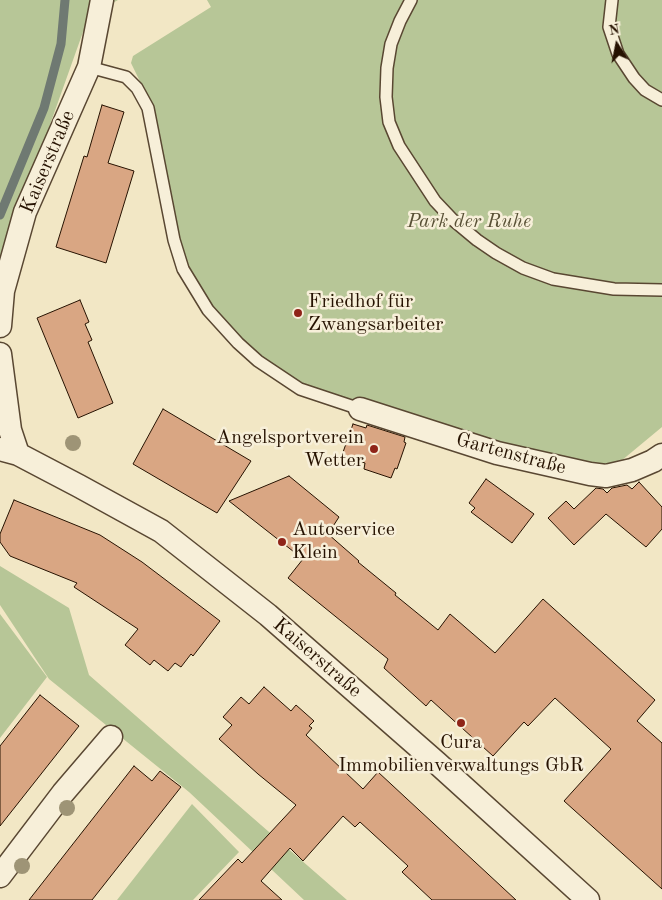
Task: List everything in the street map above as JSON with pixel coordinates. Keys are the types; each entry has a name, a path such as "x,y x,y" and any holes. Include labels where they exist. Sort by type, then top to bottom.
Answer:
{"street":[{"name":"Kaiserstraße","path":"0,326 3,291 25,212 89,67 102,0"},
{"name":"Kaiserstraße","path":"0,354 3,412 10,430 9,452 79,486 161,531 208,567 268,615 588,900"},
{"name":"Gartenstraße","path":"360,410 497,453 590,474 606,476 632,470 654,462 662,455"},
{"path":"0,876 63,793 111,737"}],"lane":[{"path":"411,0 400,21 392,44 387,68 386,97 389,122 399,146 435,200 453,220 477,240 496,254 523,268 553,279 614,290 662,290"},
{"path":"612,0 609,27 618,54 634,78 645,90 662,100"},
{"path":"89,67 126,77 137,88 148,108 174,240 183,269 208,310 238,343 258,361 293,385 360,410"}],"green space":[{"path":"0,0 118,0 109,5 83,32 47,133 16,210 0,274"},
{"name":"Park der Ruhe","path":"207,0 662,0 662,427 621,461 602,466 494,446 311,389 295,381 246,345 205,297 187,270 173,216 152,106 131,63 133,56 211,7"},
{"path":"0,566 69,608 89,675 347,900 304,900 189,792 49,679 0,605"},
{"path":"0,614 47,677 0,738"},
{"path":"192,804 239,852 193,900 117,900"}],"building":[{"path":"102,105 124,112 108,163 134,171 106,263 56,247 84,156 87,157"},
{"path":"80,300 89,322 85,324 92,340 88,342 113,403 78,418 37,318"},
{"path":"163,409 251,461 217,513 133,464"},
{"name":"Angelsportverein Wetter","path":"353,424 366,428 367,425 405,437 404,442 406,443 397,469 395,468 391,478 364,469 365,463 342,455"},
{"path":"289,476 339,517 328,534 396,593 395,595 438,630 450,614 495,653 543,599 655,700 637,721 662,743 662,889 564,801 611,749 555,698 528,726 524,722 493,756 431,700 426,706 384,668 388,659 288,578 303,559 229,501"},
{"path":"486,479 534,514 512,543 471,512 475,508 469,503"},
{"path":"639,482 662,507 662,529 646,547 606,514 574,545 548,518 566,501 574,509 596,488 603,489 607,493 612,488 627,485 632,489"},
{"path":"14,500 100,535 142,562 220,621 193,656 191,654 181,667 175,663 168,671 154,660 150,665 125,645 138,629 74,587 77,583 10,556 0,542 0,534"},
{"path":"264,687 291,711 296,705 314,721 309,726 312,728 306,735 363,789 378,772 516,900 432,900 402,872 408,866 360,822 355,827 343,816 303,861 290,848 261,881 282,900 199,900 238,859 242,863 296,805 219,739 232,725 223,717 241,697 249,704"},
{"path":"40,695 79,726 0,826 0,746"},
{"path":"134,766 152,781 160,771 181,787 92,900 29,900"}],"waterway":[{"path":"0,215 44,108 61,44 65,0"}],"place":[{"name":"Friedhof für Zwangsarbeiter","path":"298,313"},
{"name":"Angelsportverein Wetter","path":"374,449"},
{"name":"Autoservice Klein","path":"282,542"},
{"name":"Cura Immobilienverwaltungs GbR","path":"461,723"}]}
